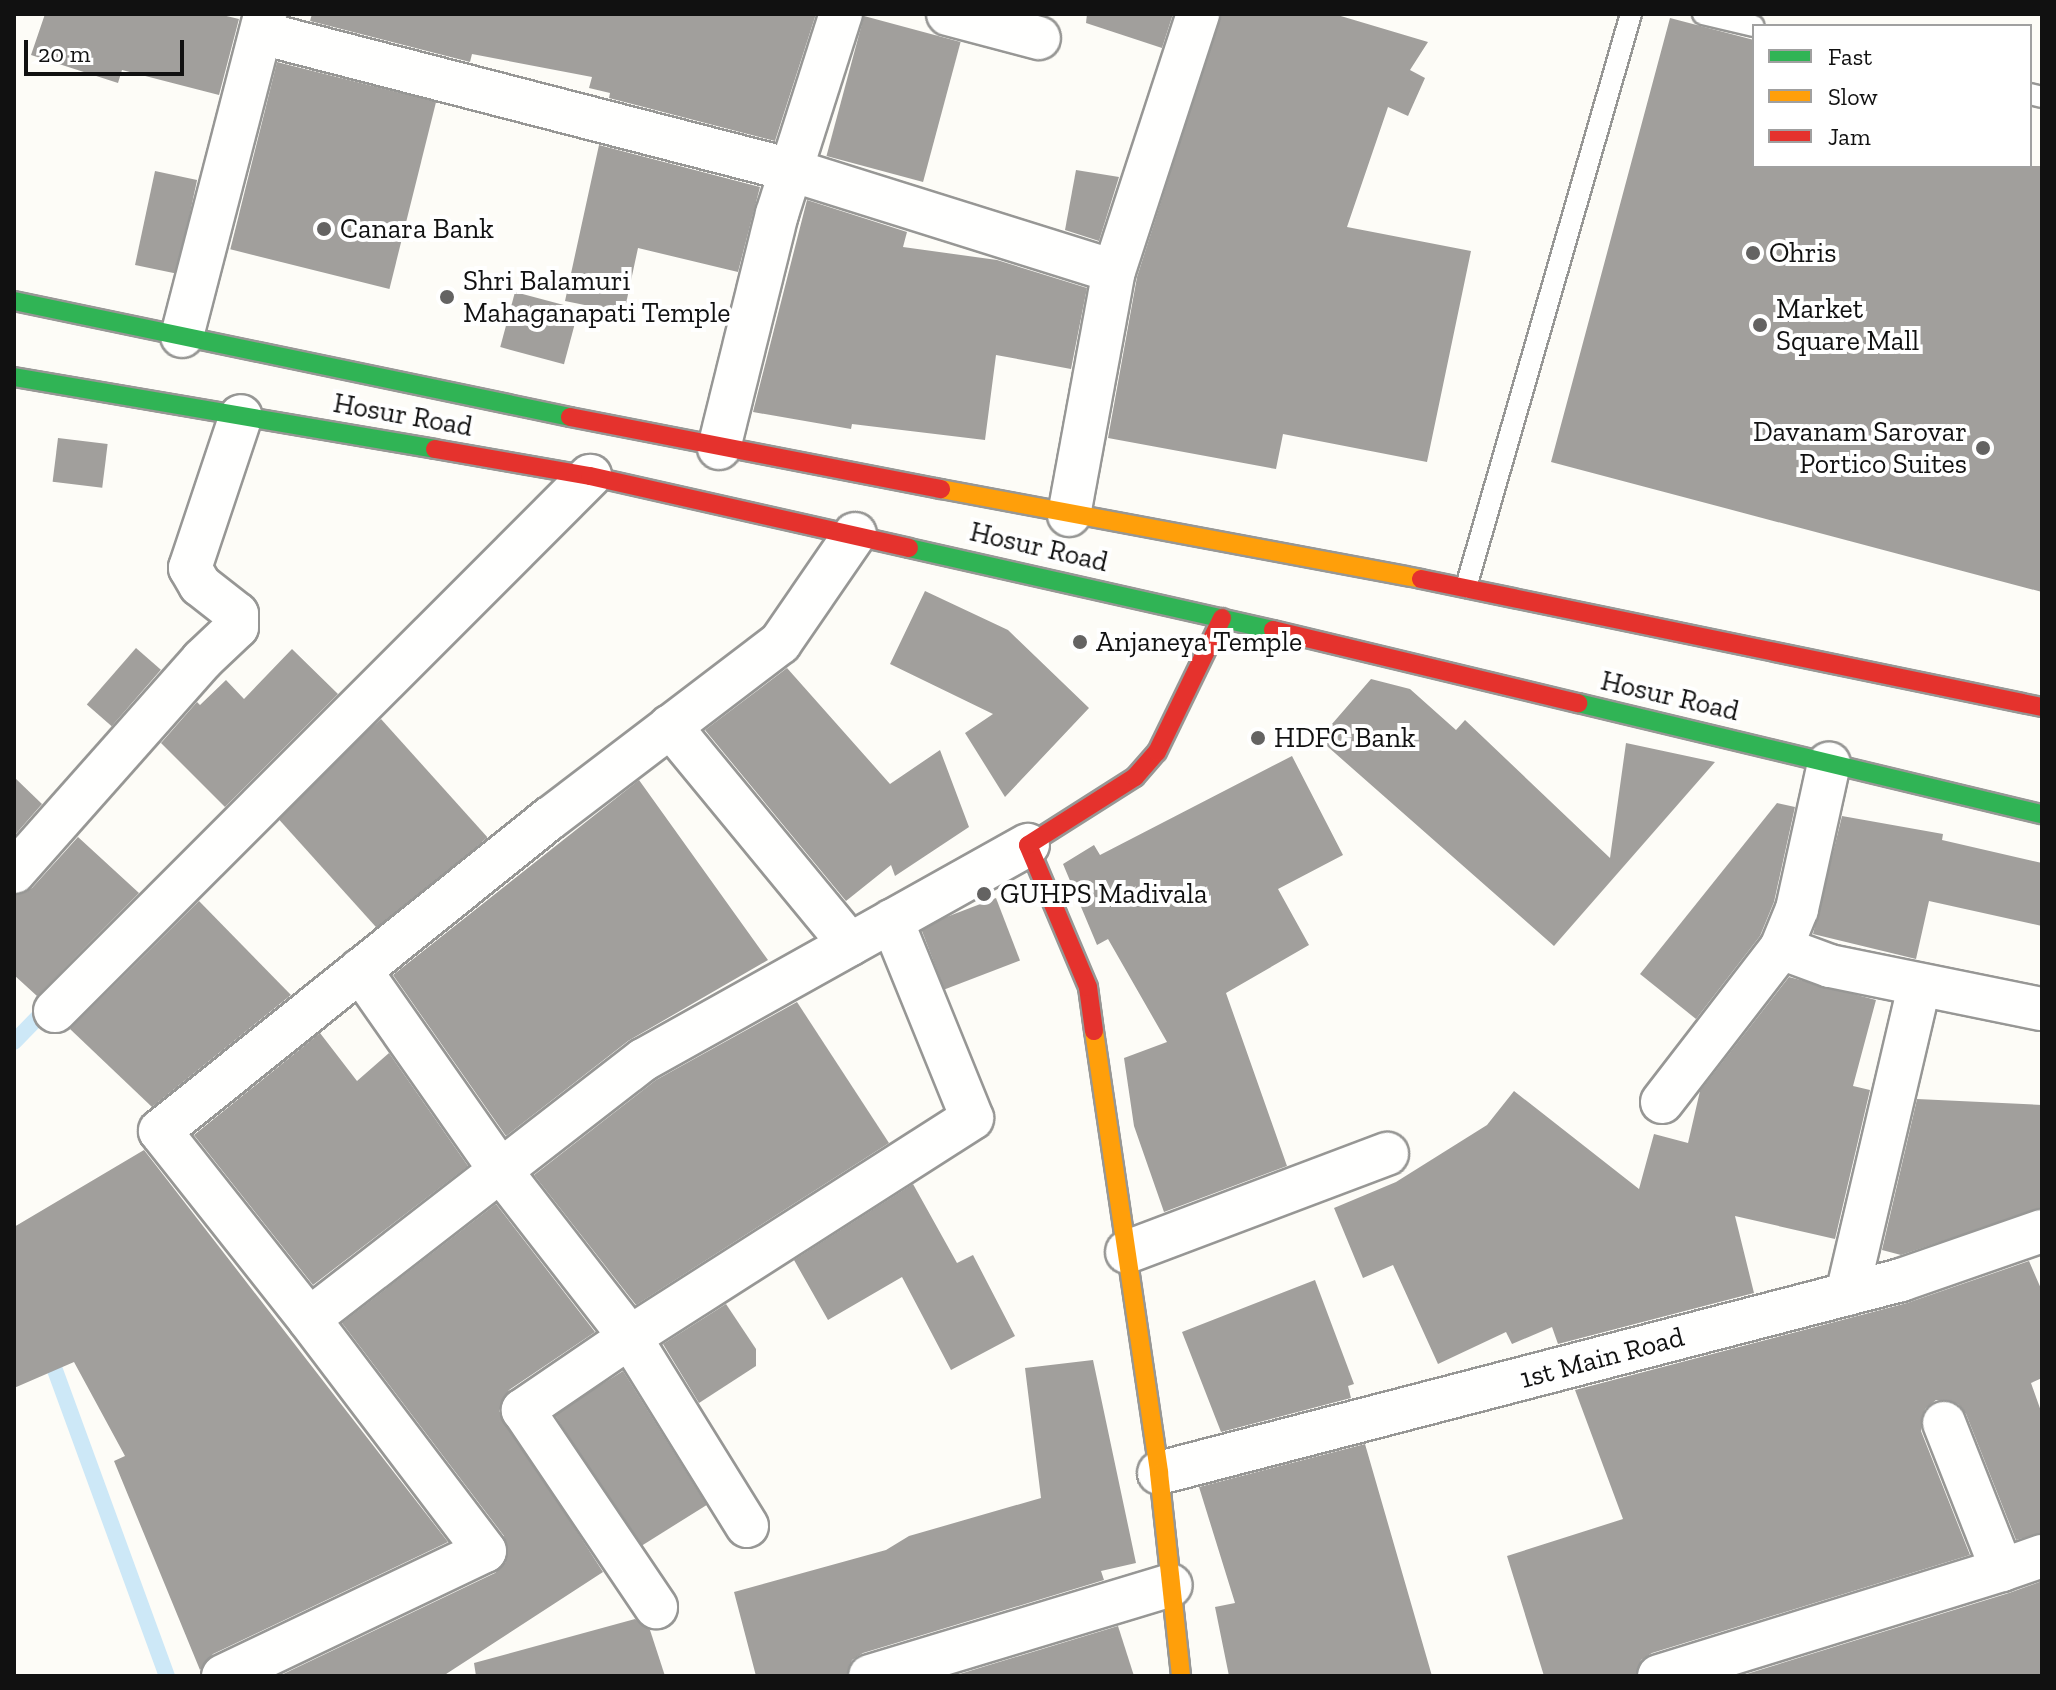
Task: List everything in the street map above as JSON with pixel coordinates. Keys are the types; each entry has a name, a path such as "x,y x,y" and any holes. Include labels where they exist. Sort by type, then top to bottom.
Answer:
{"main road":[{"name":"Hosur Road","path":"14,301 719,448 1466,587 2042,707"},
{"name":"Hosur Road","path":"14,377 590,476 1222,618 2042,814"},
{"path":"1181,1676 1159,1473 1088,987 1028,845 1135,777 1157,752 1222,618"}],"street":[{"path":"719,448 791,170 841,14"},
{"path":"948,14 1039,38"},
{"path":"1069,515 1114,271 1198,14"},
{"path":"182,336 263,23 791,170 1114,271"},
{"path":"14,872 202,660 237,627 237,614 200,585 190,568 241,416"},
{"path":"55,1011 590,476"},
{"path":"223,1676 485,1551 309,1319 160,1131 670,726 780,643 855,534"},
{"path":"670,726 850,944"},
{"path":"1662,1102 1781,948 1797,909 1829,763"},
{"path":"309,1319 643,1060 1028,845"},
{"path":"656,1607 523,1410 630,1337 972,1118 892,921"},
{"path":"1781,948 1830,966 2042,1009"},
{"path":"360,970 500,1170 630,1337 747,1526"},
{"path":"1847,1294 1919,986"},
{"path":"1127,1252 1387,1154"},
{"name":"1st Main Road","path":"1159,1473 1847,1294 2042,1231"},
{"path":"1944,1423 2002,1570"},
{"path":"1659,1676 2042,1556"},
{"path":"870,1676 1171,1585"}],"lane":[{"path":"1466,587 1631,14"},
{"path":"1703,14 1752,26"}],"building":[{"path":"45,14 218,14 239,19 219,95 122,70 118,83 31,55"},
{"path":"312,14 816,14 775,141 609,98 610,93 589,88 592,77 472,54 470,62 310,21"},
{"path":"1087,14 1173,14 1162,48 1086,23"},
{"path":"1221,14 1334,14 1428,42 1410,70 1425,78 1408,116 1388,107 1347,227 1471,251 1427,462 1283,434 1276,469 1108,438 1137,277"},
{"path":"864,16 961,42 923,182 826,156"},
{"name":"Market Square Mall","path":"1670,18 1752,39 1752,168 2042,166 2042,592 1551,462"},
{"path":"277,62 436,102 389,289 230,249"},
{"path":"599,145 760,187 738,272 638,248 624,313 565,301"},
{"path":"1076,170 1119,177 1099,241 1065,230"},
{"path":"155,171 197,180 177,274 135,265"},
{"path":"807,200 907,232 903,247 997,260 1087,288 1071,369 996,355 985,440 852,424 851,429 753,412"},
{"path":"515,292 579,309 564,364 500,347"},
{"path":"58,438 108,444 102,488 53,482"},
{"path":"925,591 1008,630 1089,708 1005,797 965,733 993,714 890,664"},
{"path":"136,648 161,670 112,726 87,705"},
{"path":"292,649 338,694 225,807 161,743 197,702 200,705 226,680 244,699"},
{"path":"787,668 890,784 940,750 969,827 895,876 891,865 846,901 705,730"},
{"path":"1371,679 1410,689 1456,730 1465,720 1610,858 1626,743 1715,762 1554,946 1319,739"},
{"path":"381,719 487,837 381,933 275,815"},
{"path":"1292,756 1343,855 1278,889 1309,945 1226,993 1287,1166 1164,1212 1134,1126 1124,1058 1167,1042 1108,939 1097,945 1063,864 1094,845 1100,855"},
{"path":"14,777 42,804 14,836"},
{"path":"639,780 768,960 628,1041 506,1136 393,975"},
{"path":"1777,803 1795,807 1774,902 1760,936 1696,1019 1640,974"},
{"path":"1842,816 1943,834 1942,840 2042,863 2042,926 1929,901 1916,959 1813,934"},
{"path":"78,837 139,893 37,996 14,975 14,895 32,888"},
{"path":"996,898 1020,961 944,990 920,927"},
{"path":"199,901 291,995 152,1107 70,1029"},
{"path":"1789,977 1876,1000 1853,1086 1870,1090 1835,1239 1735,1216 1754,1293 1558,1344 1552,1327 1512,1344 1506,1332 1438,1364 1393,1265 1363,1278 1334,1208 1396,1182 1487,1125 1514,1091 1639,1189 1654,1134 1688,1143 1700,1091"},
{"path":"797,1002 889,1143 636,1305 534,1175 656,1080"},
{"path":"320,1033 357,1081 389,1053 468,1166 313,1285 194,1135"},
{"path":"1917,1099 2042,1105 2042,1208 1901,1255 1882,1250"},
{"path":"144,1150 448,1542 213,1654 200,1670 114,1461 125,1456 74,1362 14,1388 14,1227"},
{"path":"913,1184 957,1263 973,1255 1015,1336 951,1370 902,1277 828,1320 794,1260"},
{"path":"496,1204 595,1332 509,1390 499,1411 603,1572 443,1676 279,1676 495,1573 506,1562 504,1536 342,1323"},
{"path":"2029,1261 2042,1291 2042,1378 2031,1383 2042,1414 2042,1533 2016,1540 1966,1414 1958,1404 1936,1400 1925,1409 1921,1431 1970,1555 1652,1653 1641,1660 1636,1676 1544,1676 1507,1556 1623,1519 1575,1390 1907,1303"},
{"path":"1315,1280 1354,1384 1348,1386 1351,1398 1221,1432 1182,1332"},
{"path":"726,1304 756,1349 756,1366 699,1403 663,1344"},
{"path":"1093,1360 1136,1563 1101,1571 1104,1580 863,1653 852,1660 847,1676 756,1676 734,1592 886,1550 909,1536 1041,1498 1025,1368"},
{"path":"623,1371 707,1505 638,1548 554,1414"},
{"path":"1365,1444 1432,1676 1229,1676 1215,1607 1235,1603 1199,1487"},
{"path":"2042,1581 2042,1676 1740,1676 2009,1593"},
{"path":"635,1619 650,1630 665,1676 476,1676 474,1663"},
{"path":"1118,1626 1134,1676 953,1676"}],"waterway":[{"path":"14,1042 50,1005"},
{"path":"48,1351 167,1676"}],"traffic: fast":[{"path":"14,301 570,417"},
{"path":"14,377 435,449"},
{"path":"909,548 1273,630"},
{"path":"1578,703 2042,814"}],"traffic: slow":[{"path":"941,489 1421,579"},
{"path":"1094,1031 1159,1473 1181,1676"}],"traffic: jam":[{"path":"570,417 941,489"},
{"path":"435,449 590,476 909,548"},
{"path":"1421,579 2042,707"},
{"path":"1094,1031 1088,987 1028,845 1135,777 1157,752 1222,618"},
{"path":"1273,630 1578,703"}],"place":[{"name":"Canara Bank","path":"324,229"},
{"name":"Ohris","path":"1753,253"},
{"name":"Shri Balamuri Mahaganapati Temple","path":"447,297"},
{"name":"Market Square Mall","path":"1760,325"},
{"name":"Davanam Sarovar Portico Suites","path":"1983,448"},
{"name":"Anjaneya Temple","path":"1080,642"},
{"name":"HDFC Bank","path":"1258,738"},
{"name":"GUHPS Madivala","path":"984,894"}]}
